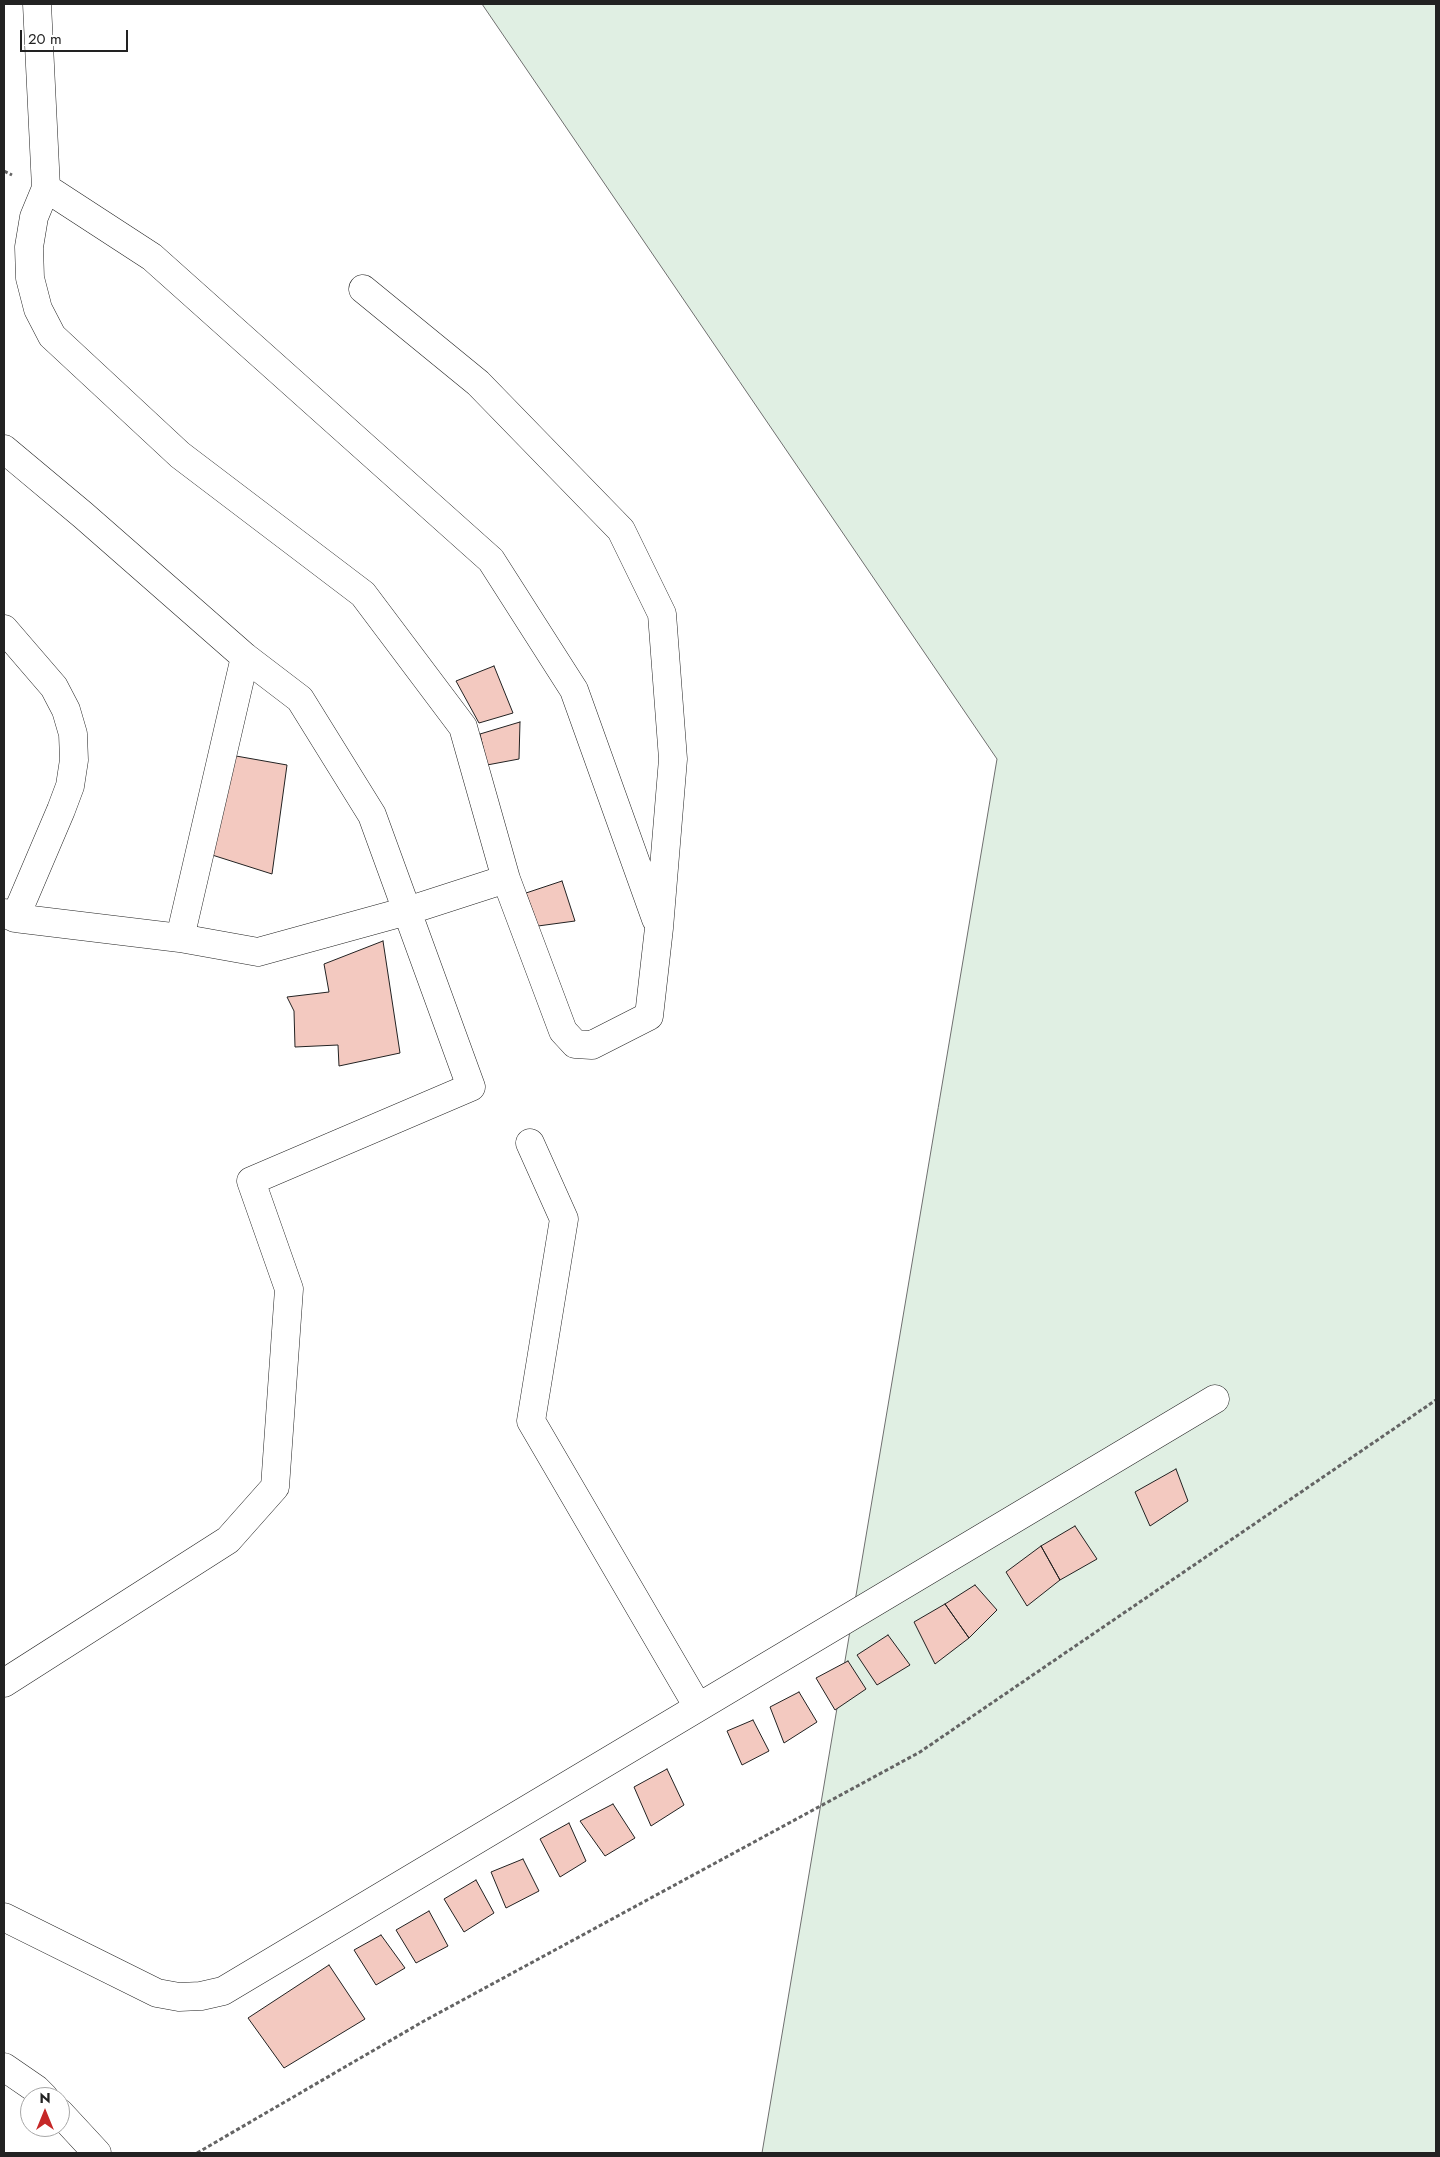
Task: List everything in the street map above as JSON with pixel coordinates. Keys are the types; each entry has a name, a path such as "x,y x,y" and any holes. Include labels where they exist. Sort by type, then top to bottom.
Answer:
{"street":[{"path":"37,4 46,188 34,217 29,247 30,278 38,309 52,336 180,455 363,594 463,727 506,879 563,1031 570,1040 580,1046 592,1046 649,1016 659,928 673,760 662,614 621,530 478,383 363,290"},
{"path":"46,188 152,257 491,560 574,690 659,928"},
{"path":"4,449 83,515 245,657 300,699 372,815 472,1087 251,1181 289,1289 275,1487 228,1540 4,1683"},
{"path":"4,629 54,687 66,710 73,734 74,760 70,786 64,802 10,916 180,938 258,952 407,911 506,879"},
{"path":"180,938 245,657"},
{"path":"530,1143 564,1219 531,1420 698,1707"},
{"path":"4,1917 157,1993 179,1997 201,1996 223,1991 1215,1399"},
{"path":"4,2067 33,2087"},
{"path":"70,2124 97,2153"}],"path":[{"path":"197,2153 424,2021 920,1752 1436,1400"}],"green space":[{"path":"482,4 1436,4 1436,2153 762,2153 997,759"}],"building":[{"path":"494,666 513,713 479,723 456,681"},
{"path":"520,722 519,759 487,765 480,734"},
{"path":"236,756 287,765 272,874 209,854"},
{"path":"562,881 575,921 538,926 526,893"},
{"path":"383,941 400,1053 339,1066 338,1045 295,1047 294,1011 287,997 329,992 324,964"},
{"path":"1176,1469 1188,1501 1150,1526 1135,1492"},
{"path":"1075,1526 1097,1559 1060,1580 1041,1546"},
{"path":"1041,1546 1060,1580 1027,1606 1006,1572"},
{"path":"975,1585 997,1610 969,1638 945,1604"},
{"path":"945,1604 969,1638 935,1664 914,1622"},
{"path":"888,1635 910,1665 877,1685 857,1655"},
{"path":"848,1661 866,1689 835,1710 816,1678"},
{"path":"799,1692 817,1722 784,1743 770,1707"},
{"path":"753,1720 769,1751 742,1765 727,1731"},
{"path":"667,1769 684,1805 651,1826 634,1787"},
{"path":"613,1804 635,1838 605,1856 580,1821"},
{"path":"569,1823 586,1861 560,1877 540,1839"},
{"path":"523,1859 539,1891 506,1908 491,1872"},
{"path":"476,1880 494,1913 464,1932 444,1899"},
{"path":"429,1911 448,1946 416,1963 396,1930"},
{"path":"381,1935 405,1968 376,1985 354,1950"},
{"path":"329,1965 365,2019 284,2068 248,2018"}]}
